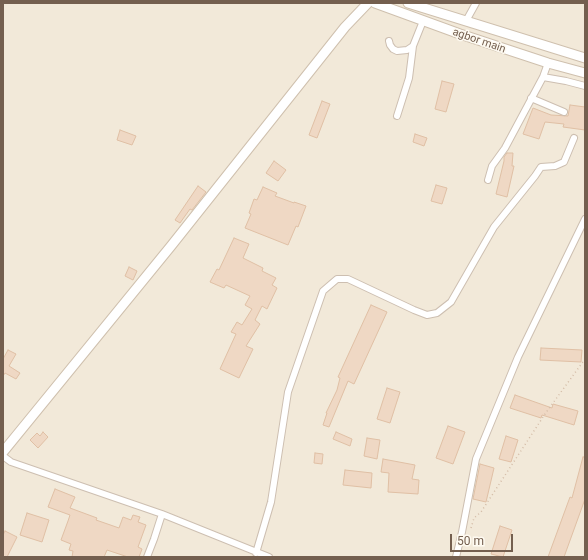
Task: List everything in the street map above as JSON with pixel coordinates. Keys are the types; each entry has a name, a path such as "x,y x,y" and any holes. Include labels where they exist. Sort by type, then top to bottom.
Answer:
{"street":[{"path":"3,452 171,246 341,33 368,3"},
{"name":"agbor main","path":"375,3 548,64 585,73"},
{"name":"agbor main","path":"408,3 585,58"},
{"path":"466,21 476,3"},
{"path":"397,116 410,78 413,46 423,21"},
{"path":"389,41 393,49 398,51 406,50 413,46"},
{"path":"488,180 492,166 506,148 543,77 548,64"},
{"path":"543,77 585,86"},
{"path":"531,98 564,112"},
{"path":"256,553 271,502 288,392 323,291 337,279 348,279 414,310 428,315 437,313 451,302 494,227 535,176 541,166 555,166 564,162 574,138"},
{"path":"456,557 476,459 518,357 585,219"},
{"path":"3,456 11,462 162,514 269,557"},
{"path":"147,557 162,514"}],"path":[{"path":"462,532 468,534 474,518 481,512 545,414 585,359"}],"shaded area":[{"path":"3,3 585,3 585,557 3,557"}],"building":[{"path":"442,81 454,84 446,112 435,109"},
{"path":"322,101 330,104 317,138 309,135"},
{"path":"570,105 585,107 585,130 563,127 564,124 545,122 539,139 523,134 533,108 551,115 568,116"},
{"path":"120,130 136,136 132,145 117,140"},
{"path":"415,134 427,138 424,146 413,142"},
{"path":"507,153 513,153 512,166 514,166 507,197 496,194 504,157"},
{"path":"274,161 286,170 278,181 266,173"},
{"path":"436,185 447,188 442,204 431,201"},
{"path":"198,186 206,192 192,210 190,209 180,223 175,220"},
{"path":"263,187 277,193 275,196 306,206 298,227 296,226 288,245 245,228 251,214 249,213 254,199 257,200"},
{"path":"234,238 249,244 243,258 263,268 262,271 276,278 272,285 277,288 267,309 262,306 255,320 260,324 246,346 253,349 239,378 220,369 236,334 231,332 237,322 242,325 252,309 245,305 250,296 226,285 224,288 210,282 217,269 219,270"},
{"path":"129,267 137,271 133,280 125,276"},
{"path":"371,305 387,312 354,384 348,381 329,427 323,425 326,413 337,390 340,378 338,377"},
{"path":"541,348 582,350 581,362 540,360"},
{"path":"8,350 16,354 9,366 20,373 16,379 5,373 3,376 3,359"},
{"path":"387,388 400,392 390,423 377,419"},
{"path":"515,395 552,408 553,404 578,411 574,425 542,415 541,418 510,408"},
{"path":"448,426 465,432 453,464 436,458"},
{"path":"43,432 48,437 38,448 30,440 37,433 40,436"},
{"path":"336,432 352,439 350,446 333,439"},
{"path":"506,436 518,440 511,462 499,459"},
{"path":"367,438 380,440 377,459 364,456"},
{"path":"315,453 323,454 322,464 314,463"},
{"path":"583,457 585,457 585,499 564,557 548,557 570,497 572,498"},
{"path":"383,459 415,465 412,479 419,480 418,494 388,492 389,473 381,472"},
{"path":"480,464 494,468 486,502 473,499"},
{"path":"345,470 372,473 371,488 343,485"},
{"path":"55,489 75,497 70,508 97,518 96,520 119,528 123,517 131,520 133,515 140,517 138,522 146,525 138,547 142,549 139,557 128,557 107,550 104,557 72,557 73,551 69,550 71,544 61,540 70,515 48,507"},
{"path":"27,513 49,520 42,542 20,535"},
{"path":"500,526 512,530 503,557 491,554"},
{"path":"5,531 17,537 7,557 3,557 3,535"}]}
